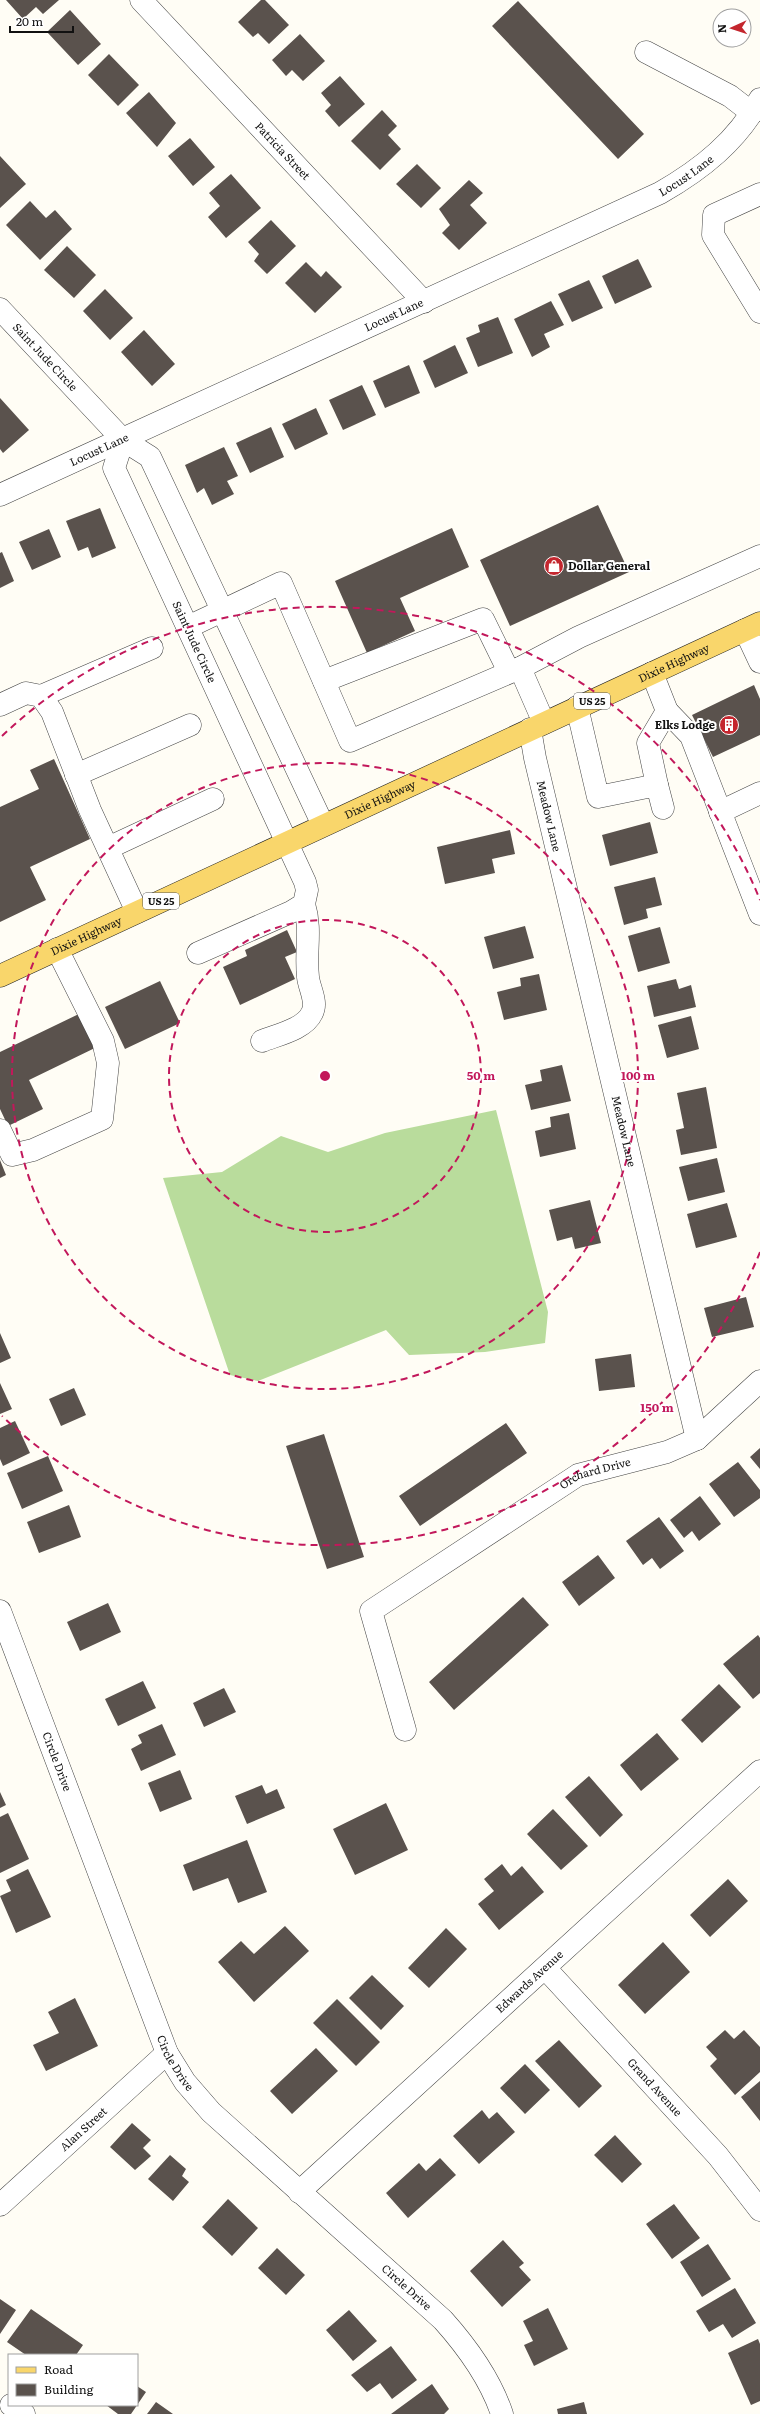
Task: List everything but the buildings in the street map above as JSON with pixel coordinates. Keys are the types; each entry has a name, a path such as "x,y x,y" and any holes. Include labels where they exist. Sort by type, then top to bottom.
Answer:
{"main road":[{"name":"Dixie Highway","path":"0,976 752,626"}],"street":[{"name":"Patricia Street","path":"141,0 424,302"},
{"path":"646,52 730,96 756,106"},
{"name":"Locust Lane","path":"0,496 660,193 688,177 712,159 732,139 756,106"},
{"path":"760,194 714,215 713,235 760,312"},
{"name":"Saint Jude Circle","path":"0,309 123,440 150,457 323,826"},
{"name":"Saint Jude Circle","path":"123,440 114,468 305,882 306,890 304,904 309,920 307,965 314,1001 312,1013 301,1025 262,1041"},
{"path":"188,627 281,583 350,741 514,670 579,637 760,556"},
{"name":"Meadow Lane","path":"324,681 483,619 514,670 537,726 535,758 697,1439"},
{"path":"752,626 760,662"},
{"path":"0,705 26,693 41,696 152,648"},
{"path":"652,673 668,711 691,736 760,914"},
{"path":"41,696 52,712 76,775 137,912"},
{"path":"577,707 598,797 657,785"},
{"path":"663,808 648,743 668,711"},
{"path":"76,775 190,725"},
{"path":"720,812 760,793"},
{"path":"108,848 213,799"},
{"path":"198,953 291,912 304,904"},
{"path":"0,1130 12,1155 33,1150 102,1119 108,1063 103,1041 57,949"},
{"name":"Orchard Drive","path":"405,1730 371,1611 578,1474 667,1452 697,1439 760,1381"},
{"name":"Circle Drive","path":"0,1611 167,2053 185,2082 211,2112 443,2320 475,2359 490,2386 502,2414"},
{"name":"Edwards Avenue","path":"299,2192 760,1771"},
{"name":"Grand Avenue","path":"545,1968 718,2156 760,2210"},
{"name":"Alan Street","path":"0,2205 167,2053"},
{"path":"13,2406 24,2414"}],"green space":[{"path":"496,1110 548,1312 545,1343 485,1352 409,1355 386,1330 258,1381 230,1375 163,1178 222,1172 281,1136 328,1152 385,1133"}],"place":[{"name":"Dollar General","path":"554,566"},
{"name":"Elks Lodge","path":"729,725"}]}
